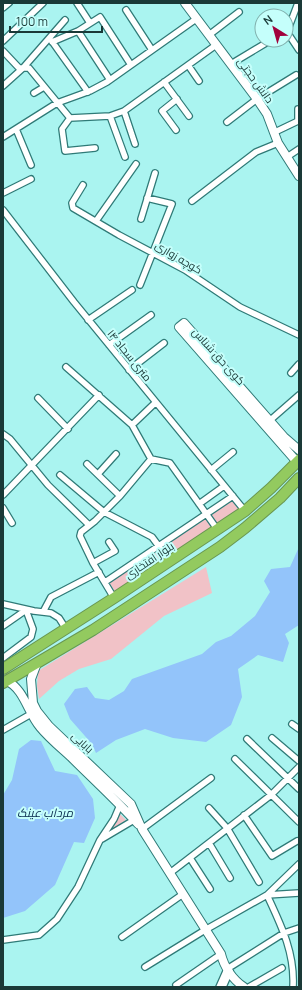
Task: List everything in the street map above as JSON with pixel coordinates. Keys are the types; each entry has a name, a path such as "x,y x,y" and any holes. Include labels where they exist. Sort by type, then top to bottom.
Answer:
{"highway":[{"name":"بلوار افتخاری","path":"3,669 114,598 245,510 271,488 298,461"},
{"path":"5,682 93,630 220,547 280,498 299,478"},
{"path":"185,550 181,558 183,565 188,564 208,550 220,547"},
{"path":"141,580 170,568 172,572 171,575 159,586"}],"main road":[{"name":"دانش حجتی","path":"185,3 267,114 278,143 299,176"},
{"name":"کوی حق شناس","path":"298,461 267,422 184,323 179,327 267,422 299,450"},
{"name":"بابایی","path":"37,663 31,680 33,703 36,711 42,719 131,804 142,829 221,954 222,961 244,987"},
{"name":"بابایی","path":"5,682 14,684 18,689 43,731 120,805 142,829"},
{"path":"18,689 22,684 27,682 31,684"}],"street":[{"path":"3,8 9,3"},
{"path":"3,41 43,3"},
{"path":"76,3 90,23"},
{"path":"298,3 287,32 299,50"},
{"path":"126,10 152,50"},
{"path":"209,36 239,12"},
{"path":"50,40 78,31 100,17 131,65"},
{"path":"3,137 57,103 88,92 110,80 196,19"},
{"path":"3,86 50,40 65,20"},
{"path":"78,31 110,80"},
{"path":"50,40 88,92"},
{"path":"70,118 110,116 124,111 216,44"},
{"path":"231,64 258,48"},
{"path":"3,51 19,68 29,68 70,118"},
{"path":"188,65 199,80"},
{"path":"227,122 257,99 296,75"},
{"path":"164,82 189,116"},
{"path":"34,94 44,87"},
{"path":"176,130 162,111 177,99"},
{"path":"275,132 298,120 298,109"},
{"path":"124,111 135,144"},
{"path":"110,116 124,157"},
{"path":"70,118 62,129 65,151 95,148"},
{"path":"16,129 31,165"},
{"path":"192,201 256,152 278,143"},
{"path":"287,157 299,149"},
{"path":"96,221 136,164"},
{"path":"141,219 155,173"},
{"path":"3,193 31,179"},
{"name":"کوچه زواری","path":"83,185 71,206 73,208 119,235 185,270 240,307 299,335"},
{"path":"140,285 172,204 147,198"},
{"name":"۱۴ متری سجاد","path":"3,210 88,320 245,510"},
{"path":"88,320 132,290"},
{"path":"109,346 151,315"},
{"path":"129,370 164,343"},
{"path":"291,373 299,364"},
{"path":"66,367 132,425 151,459 170,463 217,529"},
{"path":"3,495 99,395"},
{"path":"267,422 299,395"},
{"path":"38,398 68,429"},
{"path":"132,425 155,402"},
{"path":"3,434 10,439 48,485 90,525"},
{"path":"211,470 233,452"},
{"path":"98,474 116,454"},
{"path":"114,598 93,563 80,536 81,532 120,496 151,459"},
{"path":"87,464 120,496"},
{"path":"60,476 104,512 152,537 169,560"},
{"path":"199,504 224,486"},
{"path":"105,582 160,547 233,496"},
{"path":"3,508 12,524"},
{"path":"93,563 115,551 110,542"},
{"path":"43,612 51,597 99,572"},
{"path":"3,604 26,610 51,613 60,618 66,628"},
{"path":"3,626 26,610"},
{"path":"3,658 31,637 33,629 26,610"},
{"path":"3,730 32,714"},
{"path":"292,724 299,729"},
{"path":"272,738 299,761"},
{"path":"247,740 299,789"},
{"path":"235,759 299,822"},
{"path":"170,873 271,795 299,767"},
{"path":"142,829 211,778"},
{"path":"3,940 39,935 56,919 78,887 100,840 114,819 120,805"},
{"path":"209,808 227,828 259,882"},
{"path":"244,815 272,856 297,841"},
{"path":"100,840 134,820"},
{"path":"209,843 230,878"},
{"path":"190,858 210,890"},
{"path":"145,967 205,930 267,895 299,864"},
{"path":"267,895 299,893"},
{"path":"122,937 183,894"},
{"path":"267,895 284,933 290,951 294,975 293,987"},
{"path":"219,987 230,970 284,933 299,928"},
{"path":"176,985 221,954"},
{"path":"249,987 282,968"},
{"path":"223,987 230,970"}],"shaded area":[{"path":"232,497 242,510 115,592 109,582"},
{"path":"206,567 212,593 164,616 111,659 79,669 59,681 39,699 37,686 38,671"},
{"path":"120,814 126,820 108,832"}],"water":[{"path":"299,547 299,625 285,634 289,643 283,662 258,655 238,669 242,697 231,725 206,742 173,738 145,729 116,740 96,753 92,744 70,719 64,704 75,689 87,687 95,698 109,700 124,691 132,679 202,654 216,642 231,636 255,616 270,592 264,581 271,569 290,567"},
{"name":"مرداب عینک","path":"31,740 41,741 55,771 77,775 93,799 95,818 84,843 74,842 55,885 25,911 3,918 3,795 12,780 19,749"}]}
